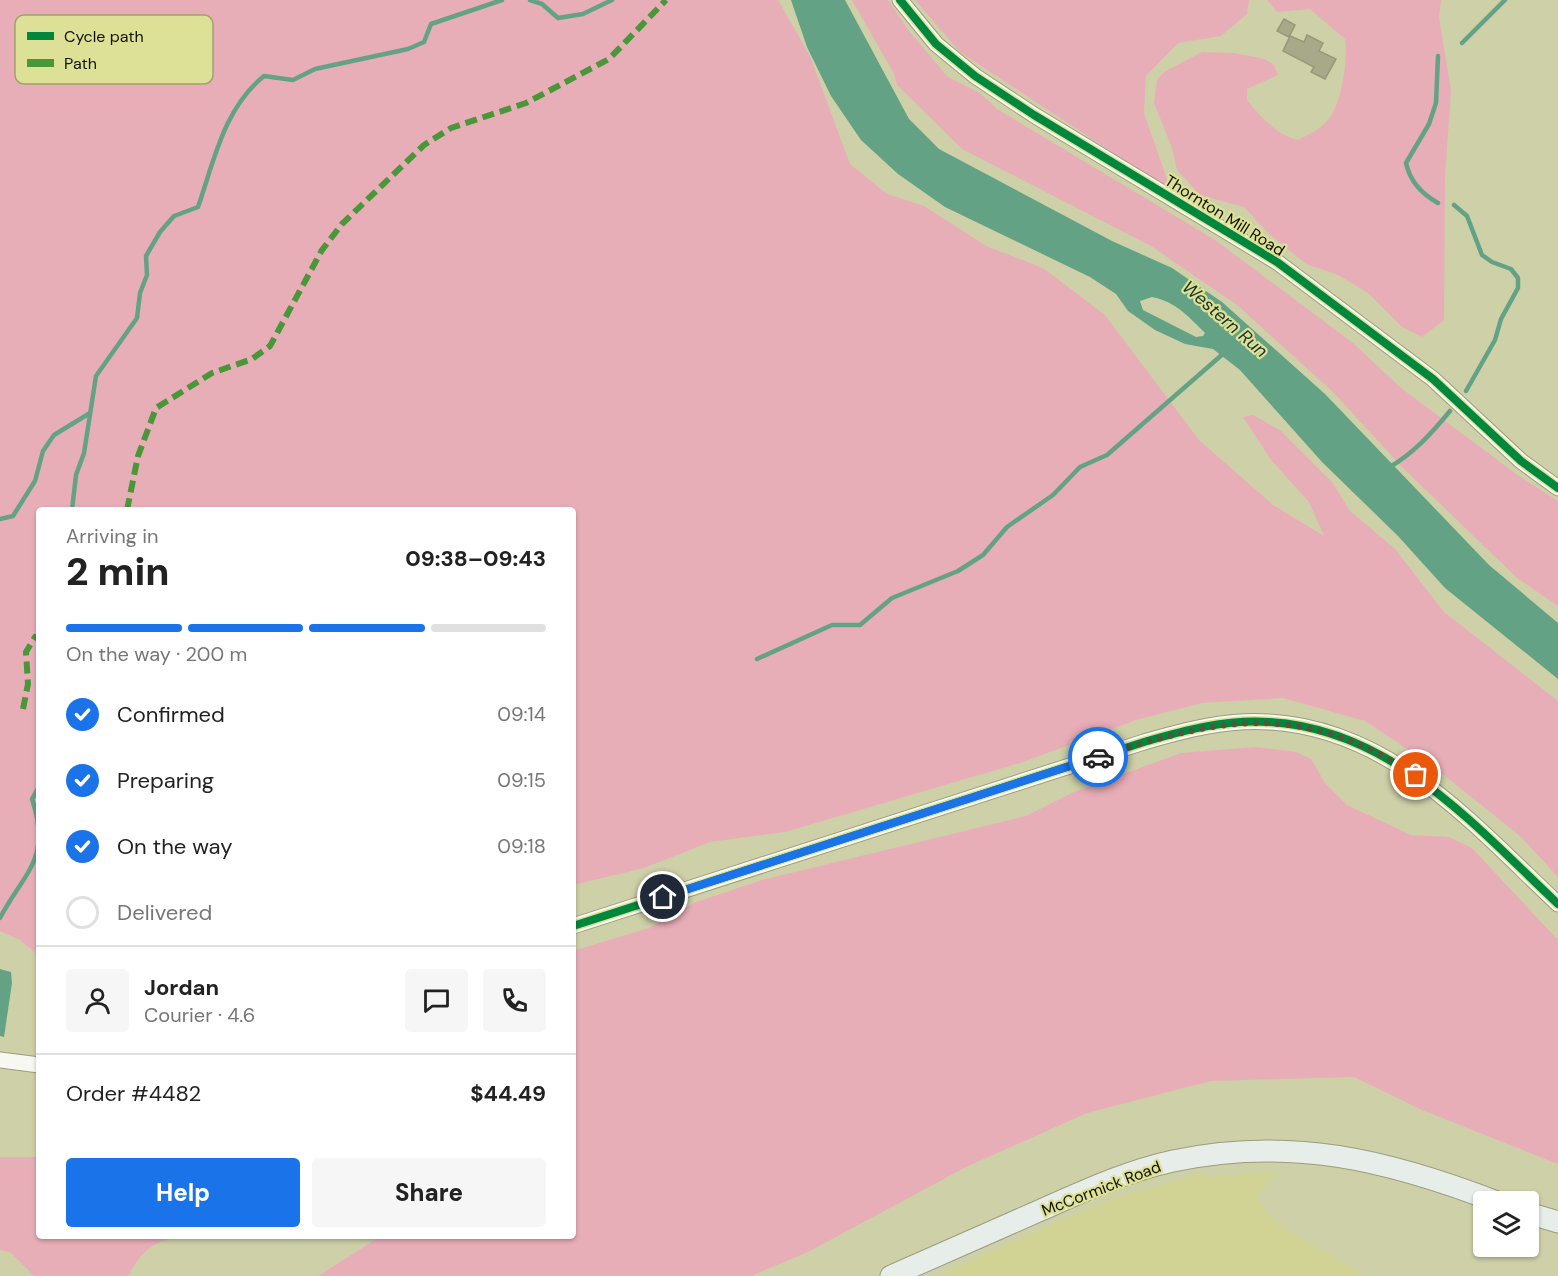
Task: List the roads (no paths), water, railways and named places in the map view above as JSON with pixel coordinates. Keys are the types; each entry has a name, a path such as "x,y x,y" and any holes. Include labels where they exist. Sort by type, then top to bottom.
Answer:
{"main road":[{"name":"McCormick Road","path":"891,1276 1090,1188 1133,1172 1208,1155 1276,1151 1362,1159 1411,1170 1473,1193"},
{"path":"1539,1216 1558,1222"}],"street":[{"name":"Thornton Mill Road","path":"900,0 936,44 975,76 1034,115 1277,262 1432,379 1521,461 1558,488"},
{"path":"576,925 1154,739 1211,725 1268,721 1325,731 1357,742 1416,775 1457,808 1558,904"},
{"path":"0,1060 36,1065"}],"water":[{"name":"Western Run","path":"791,0 845,0 909,119 939,149 1112,241 1172,268 1222,302 1325,394 1489,565 1558,623 1558,679 1445,588 1398,536 1322,462 1240,370 1213,349 1185,344 1155,330 1128,311 1116,294 1090,277 945,207 898,174 861,140 831,96 807,47","holes":["1152,297 1160,299 1187,315 1205,333 1203,336 1196,337 1143,310 1140,301"]},
{"path":"0,969 11,972 12,983 4,1037 0,1036"}],"waterway":[{"path":"72,507 76,475 84,453 96,376 137,318 140,293 147,275 146,256 160,232 174,216 198,207 222,136 230,119 250,89 264,76 293,80 315,69 408,49 424,42 431,24 502,0"},
{"path":"530,0 542,4 558,18 583,14 612,0"},
{"path":"1462,43 1505,0"},
{"path":"1438,56 1436,103 1429,124 1406,163 1410,176 1418,187 1438,203"},
{"path":"1454,205 1467,216 1482,255 1492,262 1511,269 1518,278 1518,288 1501,319 1495,340 1466,391"},
{"path":"757,659 832,625 860,625 892,598 958,571 983,555 1007,527 1053,495 1080,467 1107,455 1224,353"},
{"path":"1388,468 1421,443 1450,411"},
{"path":"0,519 13,516 35,481 43,451 54,435 90,413"},
{"path":"36,792 32,799 36,815"},
{"path":"0,918 26,876 36,854"}]}
